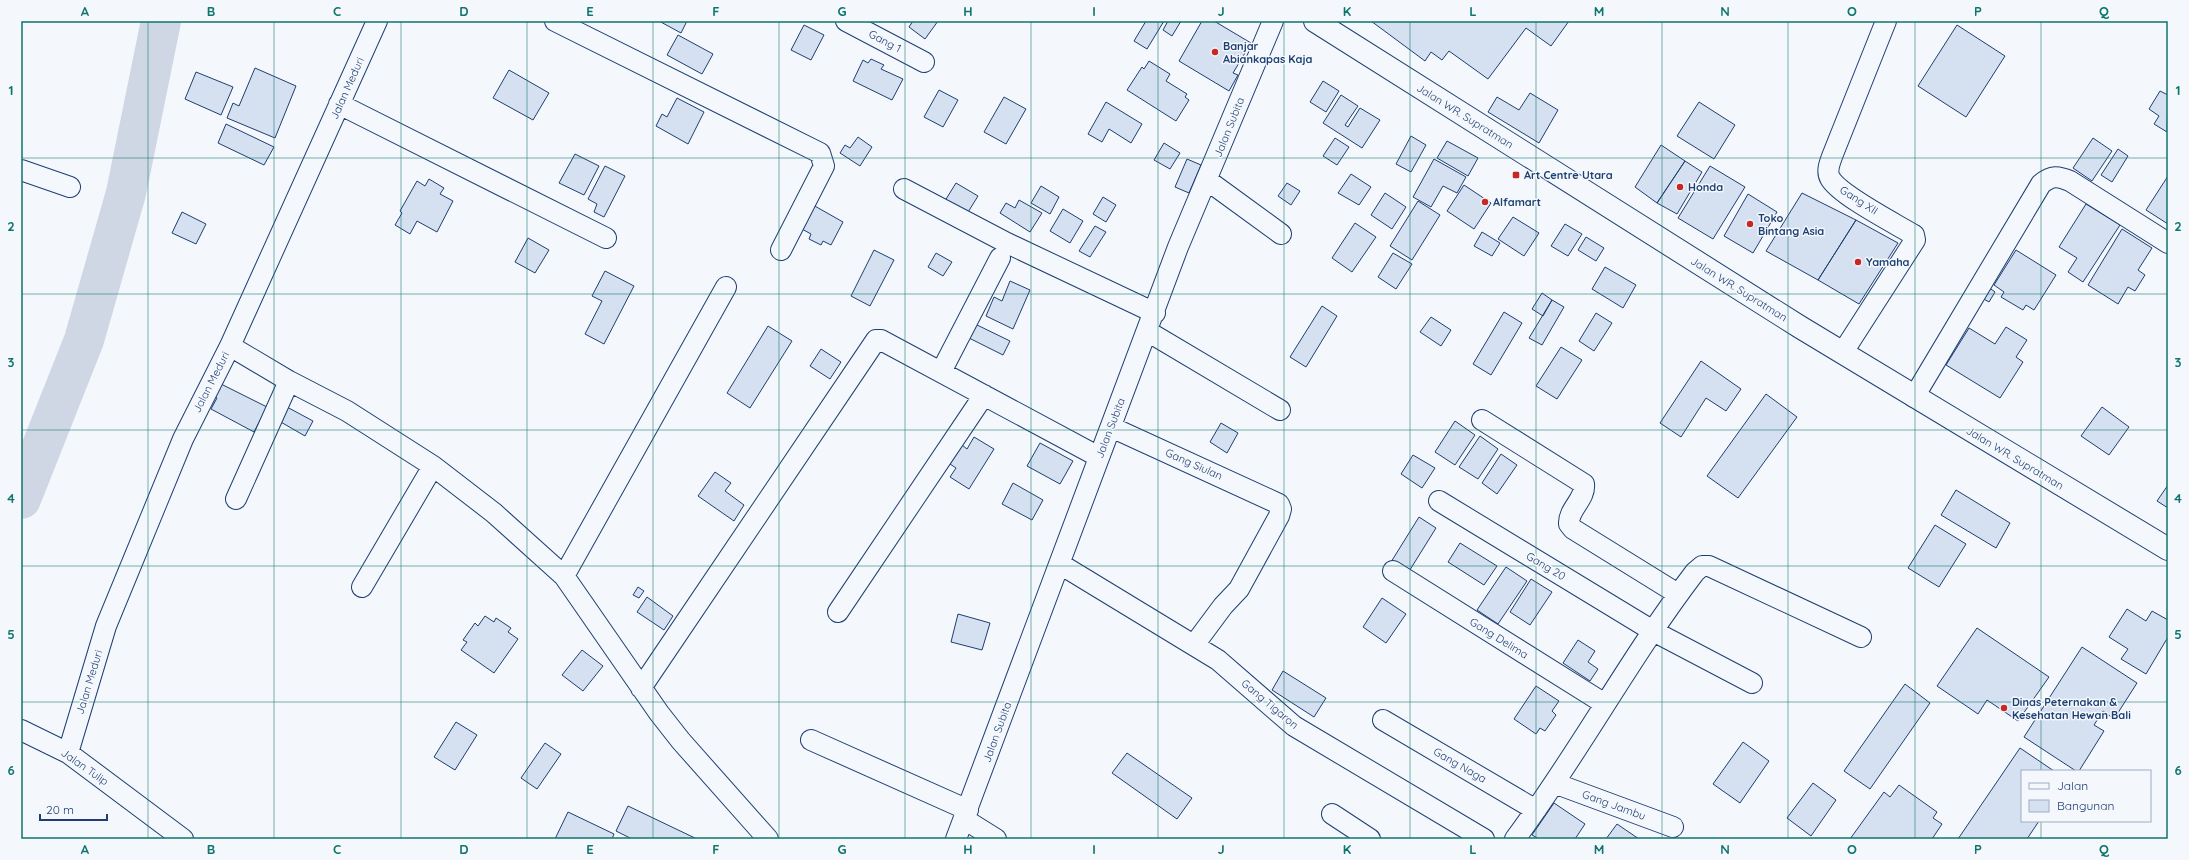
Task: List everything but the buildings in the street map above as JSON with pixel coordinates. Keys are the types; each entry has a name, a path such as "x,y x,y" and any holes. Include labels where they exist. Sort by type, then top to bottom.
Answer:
{"main road":[{"name":"Jalan WR. Supratman","path":"1315,21 1914,397 2168,549"}],"street":[{"name":"Jalan Meduri","path":"68,753 109,619 183,439 230,346 377,21"},
{"path":"556,21 820,153 824,166 781,250"},
{"name":"Gang 1","path":"846,21 924,62"},
{"name":"Jalan Subita","path":"956,839 1155,312 1178,247 1272,21"},
{"name":"Gang XII","path":"1843,352 1915,240 1914,235 1842,190 1830,178 1828,171 1833,154 1886,21"},
{"path":"339,104 606,238"},
{"path":"21,170 70,187"},
{"path":"1914,397 2041,184 2048,179 2058,176 2070,182 2168,243"},
{"path":"1207,180 1281,234"},
{"path":"904,189 1007,243 1155,312"},
{"path":"941,372 1000,258"},
{"path":"564,576 726,286"},
{"path":"1147,331 1280,410"},
{"path":"641,688 873,342 881,340 1099,457"},
{"path":"230,346 347,411 433,466 494,513 564,576 641,688 680,741 768,839"},
{"path":"236,499 289,380"},
{"path":"838,612 984,396"},
{"path":"1482,420 1584,484 1584,492 1569,516 1569,524 1573,529 1678,594"},
{"name":"Gang Siulan","path":"1111,427 1277,502 1281,509 1279,516 1239,589 1223,606 1194,645"},
{"path":"362,587 433,466"},
{"name":"Gang 20","path":"1439,501 1653,631 1752,683"},
{"name":"Gang Tigaron","path":"1060,564 1194,645 1230,669 1294,726 1484,839"},
{"path":"1515,839 1554,784 1678,594 1702,566 1709,566 1861,637"},
{"name":"Gang Delima","path":"1393,571 1605,704"},
{"name":"Gang Naga","path":"1383,720 1536,810"},
{"name":"Jalan Tulip","path":"21,730 68,753 183,839"},
{"path":"811,740 966,815 996,839"},
{"name":"Gang Jambu","path":"1554,784 1673,827"},
{"path":"1332,814 1370,839"}],"waterway":[{"path":"21,499 84,340 126,193 161,21"}],"place":[{"name":"Banjar Abiankapas Kaja","path":"1215,52"},
{"name":"Art Centre Utara","path":"1516,175"},
{"name":"Honda","path":"1680,187"},
{"name":"Alfamart","path":"1485,202"},
{"name":"Toko Bintang Asia","path":"1750,224"},
{"name":"Yamaha","path":"1858,262"},
{"name":"Dinas Peternakan & Kesehatan Hewan Bali","path":"2004,708"}]}
